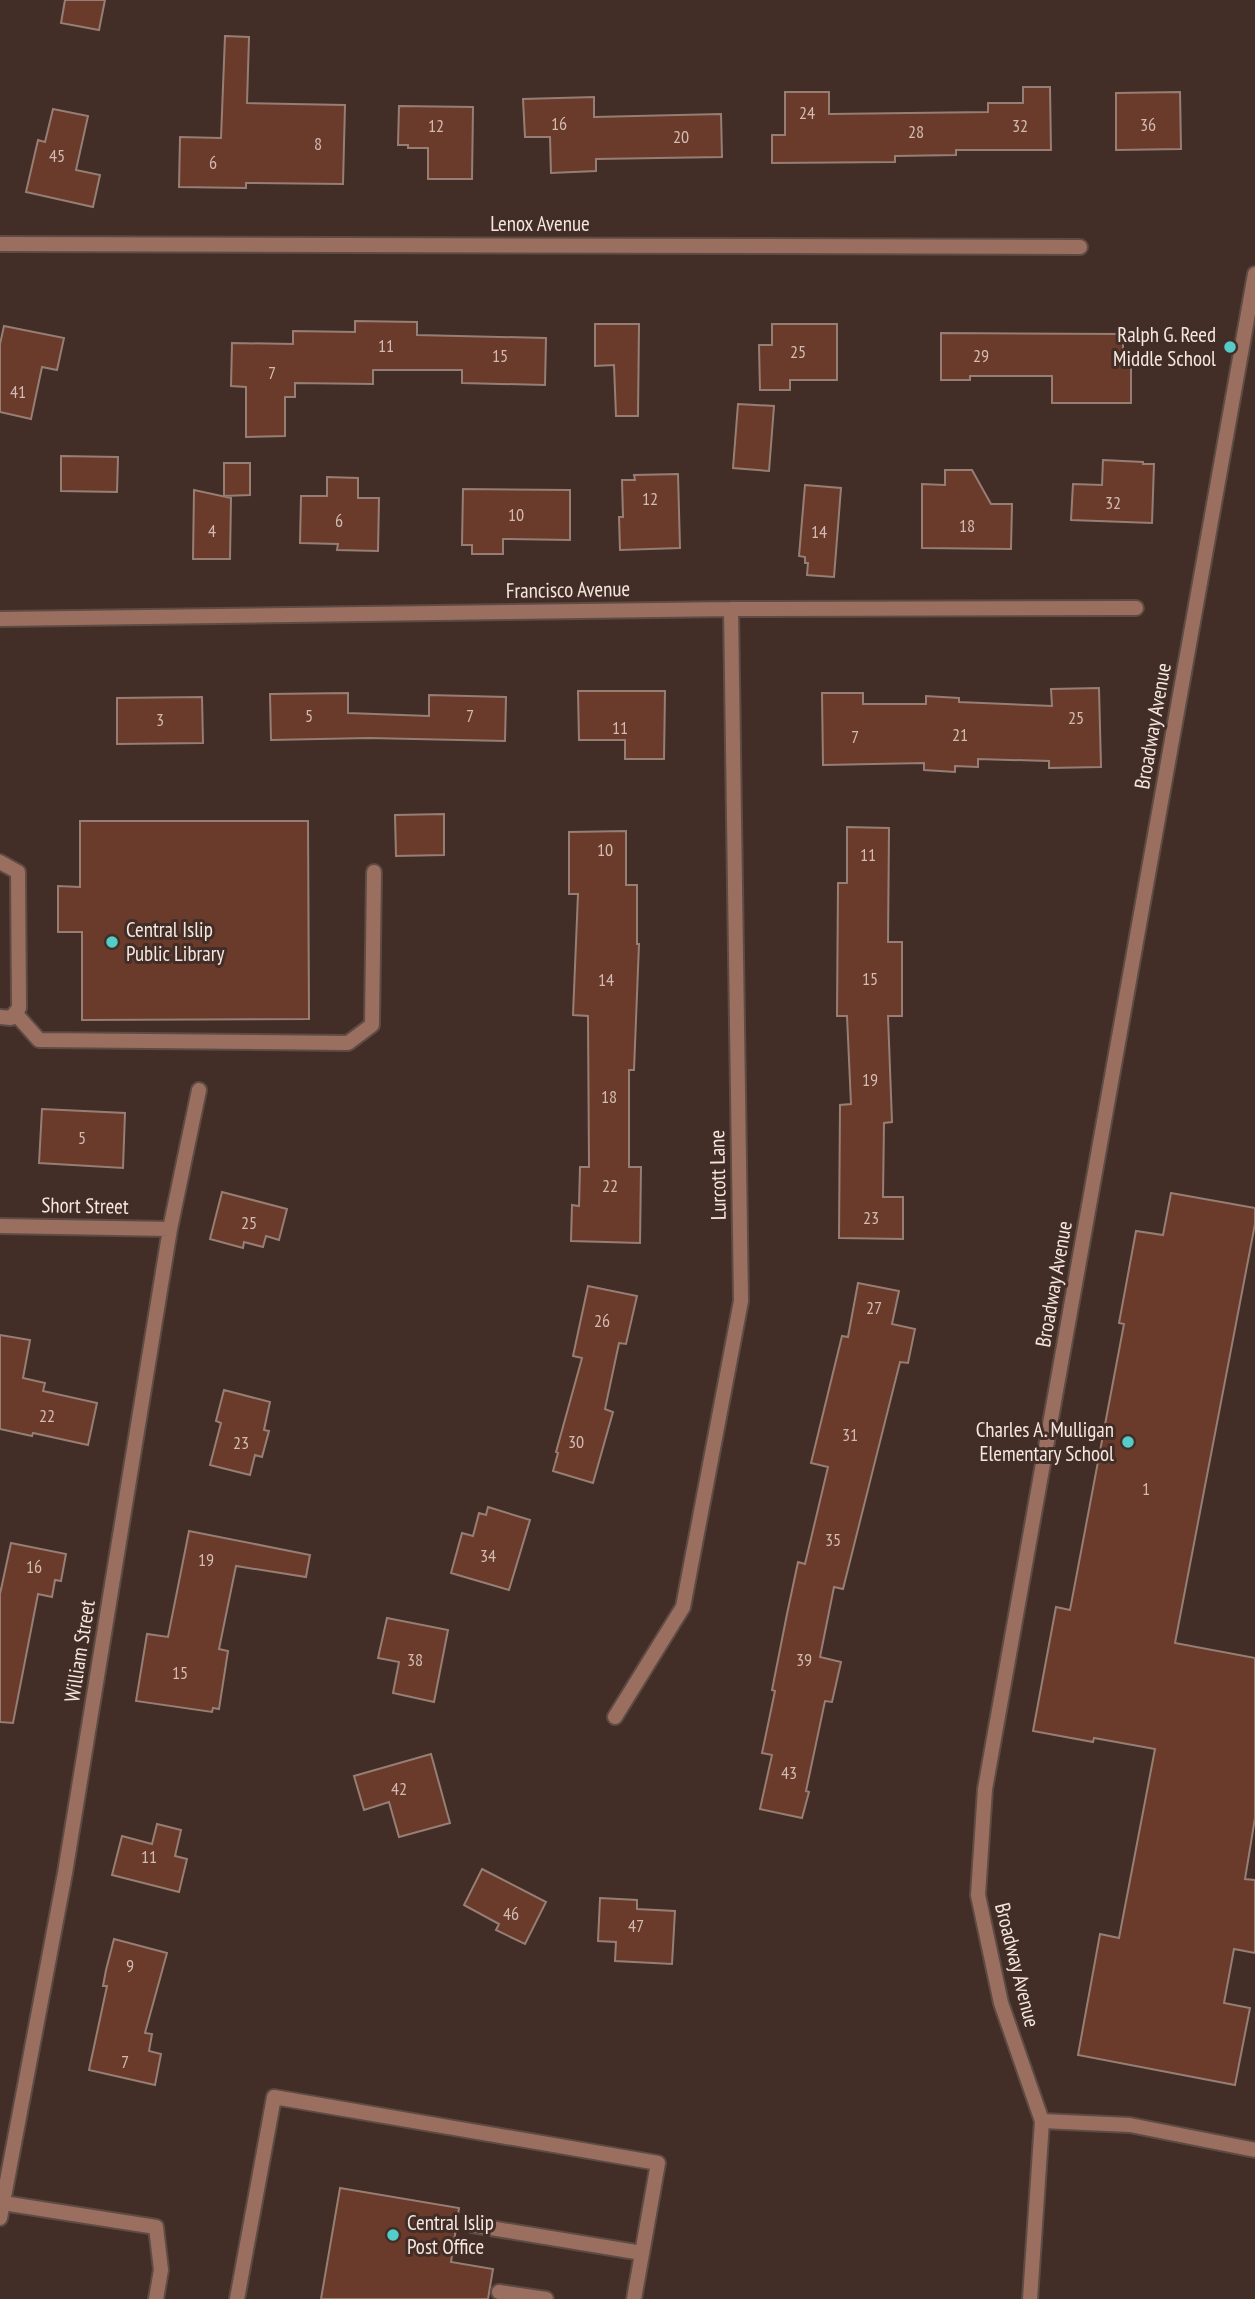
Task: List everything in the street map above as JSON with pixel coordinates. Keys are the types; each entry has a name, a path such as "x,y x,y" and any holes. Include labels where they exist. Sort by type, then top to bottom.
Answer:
{"street":[{"name":"Lenox Avenue","path":"0,244 1080,247"},
{"name":"Broadway Avenue","path":"1030,2299 1042,2121 1001,2003 978,1895 985,1789 1255,274"},
{"name":"Francisco Avenue","path":"0,619 731,609 1136,608"},
{"name":"Lurcott Lane","path":"615,1717 683,1607 741,1301 731,609"},
{"path":"0,862 18,872 19,1008 11,1018 0,1017"},
{"path":"15,1013 39,1040 348,1043 372,1025 374,872"},
{"name":"William Street","path":"1,2210 65,1873 170,1228 199,1090"},
{"name":"Short Street","path":"0,1226 170,1228"},
{"path":"237,2299 274,2097 659,2163 634,2299"},
{"path":"1042,2121 1130,2125 1255,2150"},
{"path":"1,2210 156,2227 161,2270 156,2299"},
{"path":"472,2225 642,2253"},
{"path":"499,2292 546,2299"}],"building":[{"path":"65,0 105,0 99,30 61,23"},
{"path":"225,36 249,37 247,103 345,105 343,184 246,183 246,188 179,187 180,137 221,138"},
{"path":"1023,87 1050,87 1051,150 956,150 956,155 895,156 895,162 772,163 772,135 785,135 785,92 829,92 829,114 988,112 988,103 1023,103"},
{"path":"1180,92 1181,149 1116,150 1116,93"},
{"path":"594,97 594,117 721,114 722,157 596,159 596,171 551,173 550,137 525,137 523,99"},
{"path":"399,106 473,107 472,179 428,179 428,148 398,145"},
{"path":"53,109 88,116 76,170 100,175 93,207 26,192 38,140 45,142"},
{"path":"355,321 417,322 417,335 546,338 545,385 462,383 462,370 373,370 373,384 295,383 295,397 285,397 285,436 246,437 246,387 231,386 232,343 293,344 293,331 355,332"},
{"path":"595,324 639,324 638,416 616,416 614,365 595,366"},
{"path":"772,324 837,324 837,380 790,380 790,390 760,390 759,345 772,345"},
{"path":"4,326 64,338 57,370 42,367 31,419 0,412 0,344"},
{"path":"941,333 1123,334 1123,367 1131,367 1131,403 1052,403 1052,376 970,376 970,380 941,380"},
{"path":"738,404 774,406 769,471 733,468"},
{"path":"61,456 118,457 117,492 61,491"},
{"path":"1103,460 1154,464 1152,523 1071,520 1073,484 1102,485"},
{"path":"224,463 250,463 250,495 224,496"},
{"path":"945,470 972,470 991,504 1012,504 1011,549 922,548 922,484 945,485"},
{"path":"678,474 680,548 620,550 622,480 635,480 634,475"},
{"path":"327,477 358,478 358,498 379,498 378,551 337,550 338,544 300,543 301,496 327,496"},
{"path":"805,485 841,488 834,577 807,575 808,563 805,563 805,557 799,556"},
{"path":"463,489 570,490 570,540 503,539 503,554 472,554 472,545 462,545"},
{"path":"194,490 231,498 230,559 193,559"},
{"path":"1099,688 1101,767 1049,768 1049,761 978,759 978,767 955,766 955,772 924,770 924,763 823,765 822,693 863,693 863,704 926,704 926,696 959,698 959,702 1052,706 1051,689"},
{"path":"578,691 665,691 664,759 625,759 625,740 579,740"},
{"path":"348,693 348,713 429,716 429,695 506,697 505,741 369,738 271,740 270,694"},
{"path":"202,697 203,743 117,744 117,698"},
{"path":"444,814 444,855 396,856 395,815"},
{"path":"80,821 308,821 309,1019 82,1020 82,932 58,932 58,886 80,887"},
{"path":"847,827 889,828 888,942 902,942 902,1016 888,1016 892,1122 884,1123 883,1197 903,1197 903,1239 839,1238 840,1105 851,1104 847,1016 837,1016 838,883 847,883"},
{"path":"626,831 626,885 637,885 639,944 634,1070 629,1070 629,1167 641,1167 640,1243 571,1241 572,1205 579,1206 580,1167 589,1167 588,1016 573,1015 578,894 569,894 569,832"},
{"path":"42,1109 125,1113 123,1168 39,1163"},
{"path":"222,1192 287,1209 279,1240 266,1236 263,1247 244,1242 243,1248 210,1239"},
{"path":"1171,1193 1255,1208 1255,1224 1175,1643 1255,1658 1255,1818 1245,1879 1255,1880 1255,1953 1234,1949 1224,2003 1250,2008 1235,2085 1078,2055 1100,1934 1119,1938 1155,1749 1094,1738 1093,1742 1033,1731 1056,1607 1070,1610 1124,1324 1119,1323 1136,1231 1163,1235"},
{"path":"858,1283 899,1291 892,1324 915,1329 908,1363 900,1362 843,1589 834,1587 820,1657 841,1662 832,1702 825,1701 802,1818 760,1809 772,1755 762,1753 798,1562 805,1564 828,1467 811,1463 842,1336 848,1337"},
{"path":"588,1286 637,1296 626,1344 619,1343 605,1409 613,1412 593,1483 553,1471 582,1358 573,1356"},
{"path":"0,1335 30,1340 23,1378 45,1383 43,1391 97,1403 88,1445 0,1429"},
{"path":"224,1390 270,1402 264,1430 269,1431 262,1457 255,1455 250,1475 210,1465 221,1423 216,1421"},
{"path":"488,1507 530,1520 509,1590 451,1573 462,1533 473,1536 479,1513 486,1515"},
{"path":"189,1531 310,1555 306,1577 236,1566 219,1649 228,1651 219,1709 213,1708 212,1712 136,1701 147,1634 168,1637"},
{"path":"11,1543 66,1554 61,1581 55,1580 52,1597 38,1594 13,1723 0,1722 0,1594"},
{"path":"387,1618 448,1630 434,1702 393,1693 399,1662 378,1658"},
{"path":"431,1754 450,1823 399,1837 389,1802 364,1810 354,1776"},
{"path":"157,1824 181,1830 175,1856 187,1859 179,1892 112,1875 122,1836 152,1844"},
{"path":"482,1869 546,1902 525,1944 496,1930 499,1924 464,1905"},
{"path":"600,1898 637,1900 637,1909 675,1911 672,1964 615,1961 616,1942 598,1941"},
{"path":"114,1939 167,1953 145,2033 152,2034 149,2051 161,2054 155,2085 89,2070"},
{"name":"Central Islip Post Office","path":"340,2188 459,2208 451,2262 493,2269 488,2299 321,2299"}],"place":[{"name":"Ralph G. Reed Middle School","path":"1230,347"},
{"name":"Central Islip Public Library","path":"112,942"},
{"name":"Charles A. Mulligan Elementary School","path":"1128,1442"},
{"name":"Central Islip Post Office","path":"393,2235"}]}
